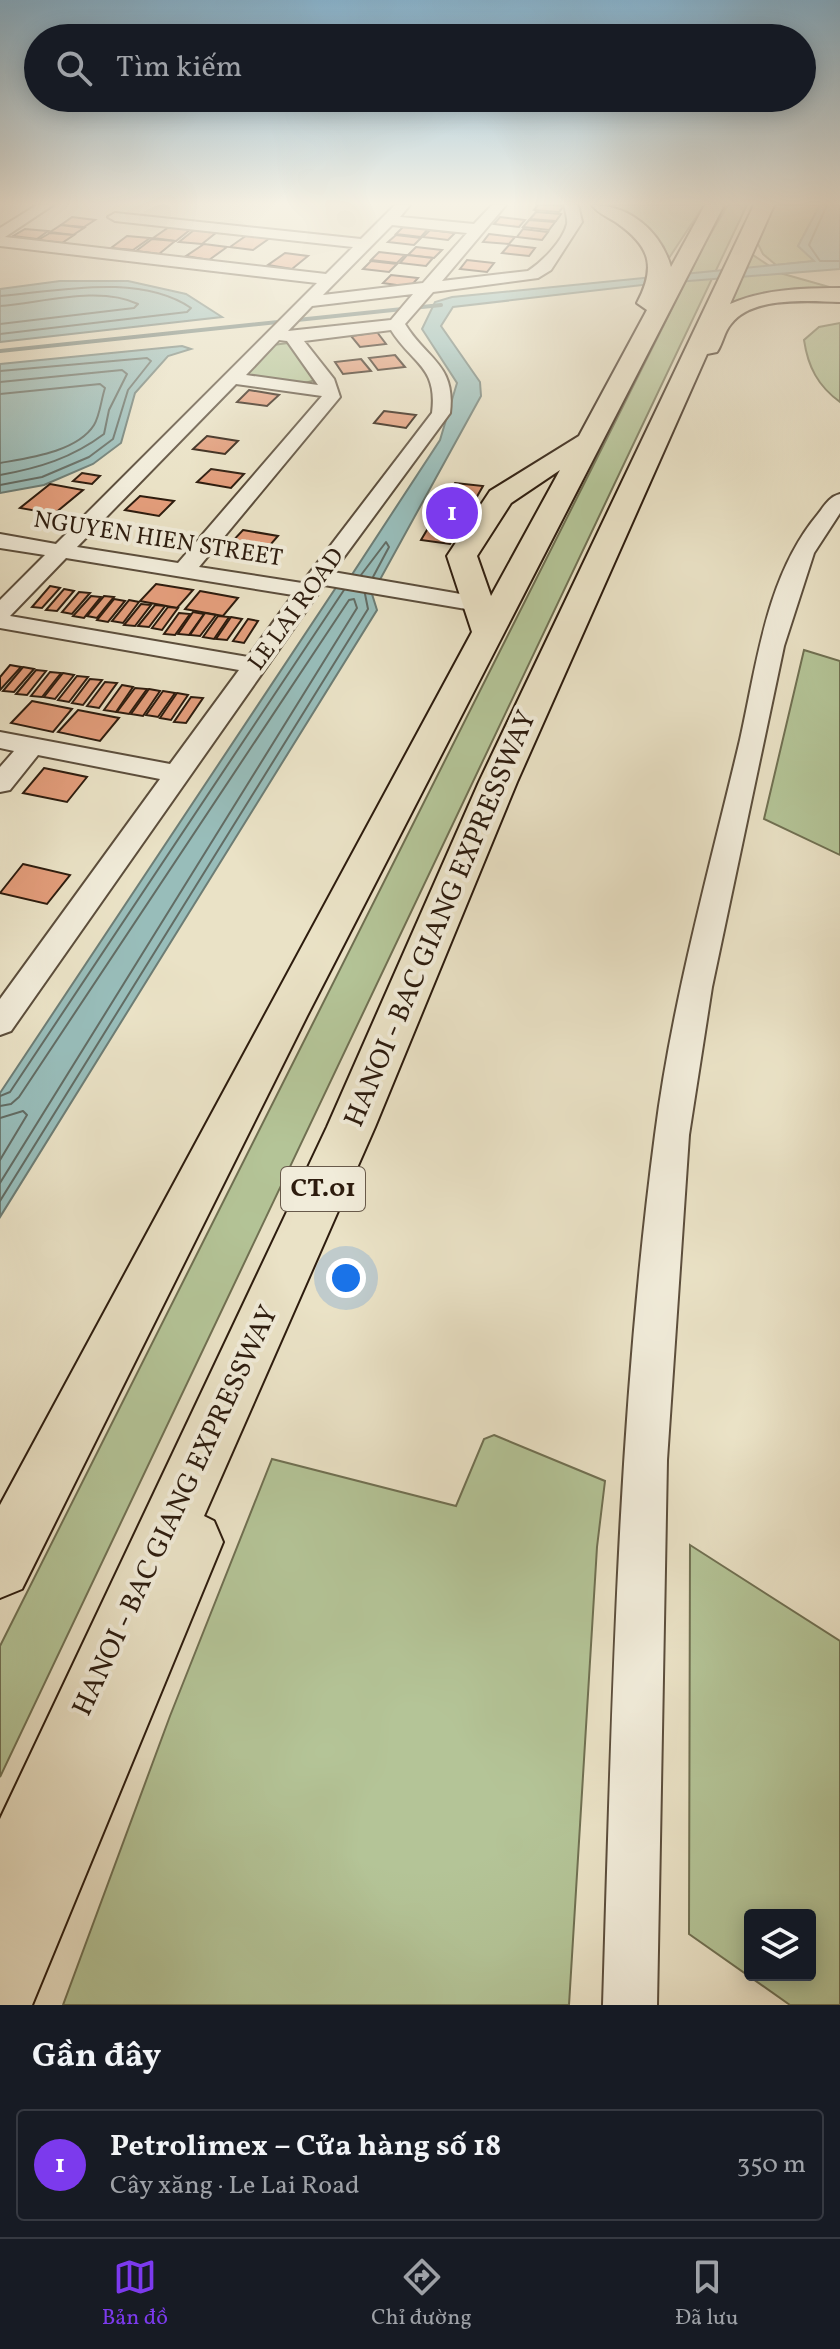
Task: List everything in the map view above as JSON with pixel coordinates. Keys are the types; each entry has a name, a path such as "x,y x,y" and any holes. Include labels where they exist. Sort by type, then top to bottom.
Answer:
{"highway":[{"path":"614,389 618,358 650,299"},
{"path":"0,1567 483,618 587,441 663,299"},
{"name":"HANOI - BAC GIANG EXPRESSWAY","path":"0,1898 351,1127 498,782 721,299"},
{"path":"638,477 667,446 722,319 748,306 779,299"},
{"path":"483,618 462,556 500,497 587,441"},
{"path":"0,1992 151,1644 311,1249 351,1127"}],"street":[{"path":"0,613 231,378 290,324 311,299"},
{"path":"290,324 399,299"},
{"path":"290,324 397,321 415,299"},
{"name":"LE LAI ROAD","path":"0,1023 314,584 441,413 445,390 441,380 434,366 397,321"},
{"path":"290,324 331,392"},
{"path":"231,378 331,392"},
{"path":"184,570 327,402 331,392"},
{"path":"630,2005 647,1429 673,1133 714,901 787,595 810,537 840,500"},
{"name":"NGUYEN HIEN STREET","path":"0,541 184,570 314,584 387,588 483,618"},
{"path":"0,621 249,675"},
{"path":"0,638 249,675"},
{"path":"0,740 179,774"},
{"path":"0,784 32,746"}],"green space":[{"path":"677,299 703,299 0,1777 0,1646"},
{"path":"725,299 790,299 718,311"},
{"path":"840,323 840,402 815,375 804,340 819,327"},
{"path":"288,343 315,380 279,384 259,381 244,374 273,345"},
{"path":"804,650 840,661 840,855 764,819"},
{"path":"494,1435 605,1481 597,1547 569,2005 63,2005 170,1716 272,1459 456,1506 484,1439"},
{"path":"690,1545 840,1641 840,2005 790,2005 756,1981 816,1981 816,1909 744,1909 744,1973 689,1934"}],"water":[{"path":"0,299 193,299 222,317 0,342"},
{"path":"447,299 526,299 453,307 441,326 480,382 481,396 372,594 377,610 0,1217 0,1093 337,586 351,576 440,440 457,383 422,329 435,302"},
{"path":"182,346 191,349 168,356 135,393 121,443 93,464 44,485 0,493 0,364"}],"building":[{"path":"377,332 386,344 360,347 351,336"},
{"path":"395,355 405,367 378,370 369,358"},
{"path":"361,359 371,371 343,374 335,362"},
{"path":"249,390 279,395 267,406 237,402"},
{"path":"384,411 416,415 406,428 374,423"},
{"path":"207,436 238,441 225,454 193,449"},
{"path":"211,469 244,474 231,488 197,482"},
{"path":"82,473 100,476 92,484 73,481"},
{"path":"455,483 483,486 450,544 421,540"},
{"path":"50,484 83,490 54,514 20,508"},
{"path":"140,496 174,501 159,516 125,510"},
{"path":"243,530 278,536 264,552 228,546"},
{"path":"156,584 193,590 177,608 140,601"},
{"path":"50,586 60,588 42,608 32,607"},
{"path":"64,589 74,591 57,611 46,610"},
{"path":"200,591 238,598 223,616 185,609"},
{"path":"79,592 90,593 72,614 62,612"},
{"path":"91,596 101,597 84,618 73,616"},
{"path":"104,596 114,597 97,618 87,616"},
{"path":"114,599 125,601 108,622 97,620"},
{"path":"129,600 139,602 123,623 112,621"},
{"path":"141,604 151,605 135,626 124,625"},
{"path":"155,605 165,606 149,627 138,626"},
{"path":"168,607 178,608 162,630 152,628"},
{"path":"193,612 204,614 189,635 178,634"},
{"path":"179,613 190,614 175,635 164,634"},
{"path":"205,613 216,615 200,636 190,635"},
{"path":"218,616 229,617 214,639 203,637"},
{"path":"231,617 242,619 227,640 216,639"},
{"path":"248,619 258,621 244,643 233,641"},
{"path":"10,665 21,667 0,690 0,677"},
{"path":"23,667 34,669 14,692 3,691"},
{"path":"36,670 46,671 27,695 16,694"},
{"path":"50,672 61,673 42,697 31,696"},
{"path":"63,673 74,675 55,699 44,697"},
{"path":"77,676 88,677 69,702 58,700"},
{"path":"90,679 102,680 83,705 72,703"},
{"path":"105,682 117,683 99,708 87,706"},
{"path":"122,685 133,687 116,712 104,710"},
{"path":"135,688 147,689 129,714 117,712"},
{"path":"149,689 160,691 143,716 131,714"},
{"path":"163,691 175,693 158,717 146,715"},
{"path":"177,693 188,695 171,720 160,718"},
{"path":"191,697 203,698 186,723 174,722"},
{"path":"32,701 72,709 53,732 11,723"},
{"path":"78,710 119,718 100,741 58,732"},
{"path":"44,768 87,777 67,802 23,793"},
{"path":"23,864 70,875 47,904 0,893"}],"waterway":[{"path":"0,351 441,305"}],"place":[{"name":"Petrolimex – Cửa hàng số 18","path":"452,513"}]}
